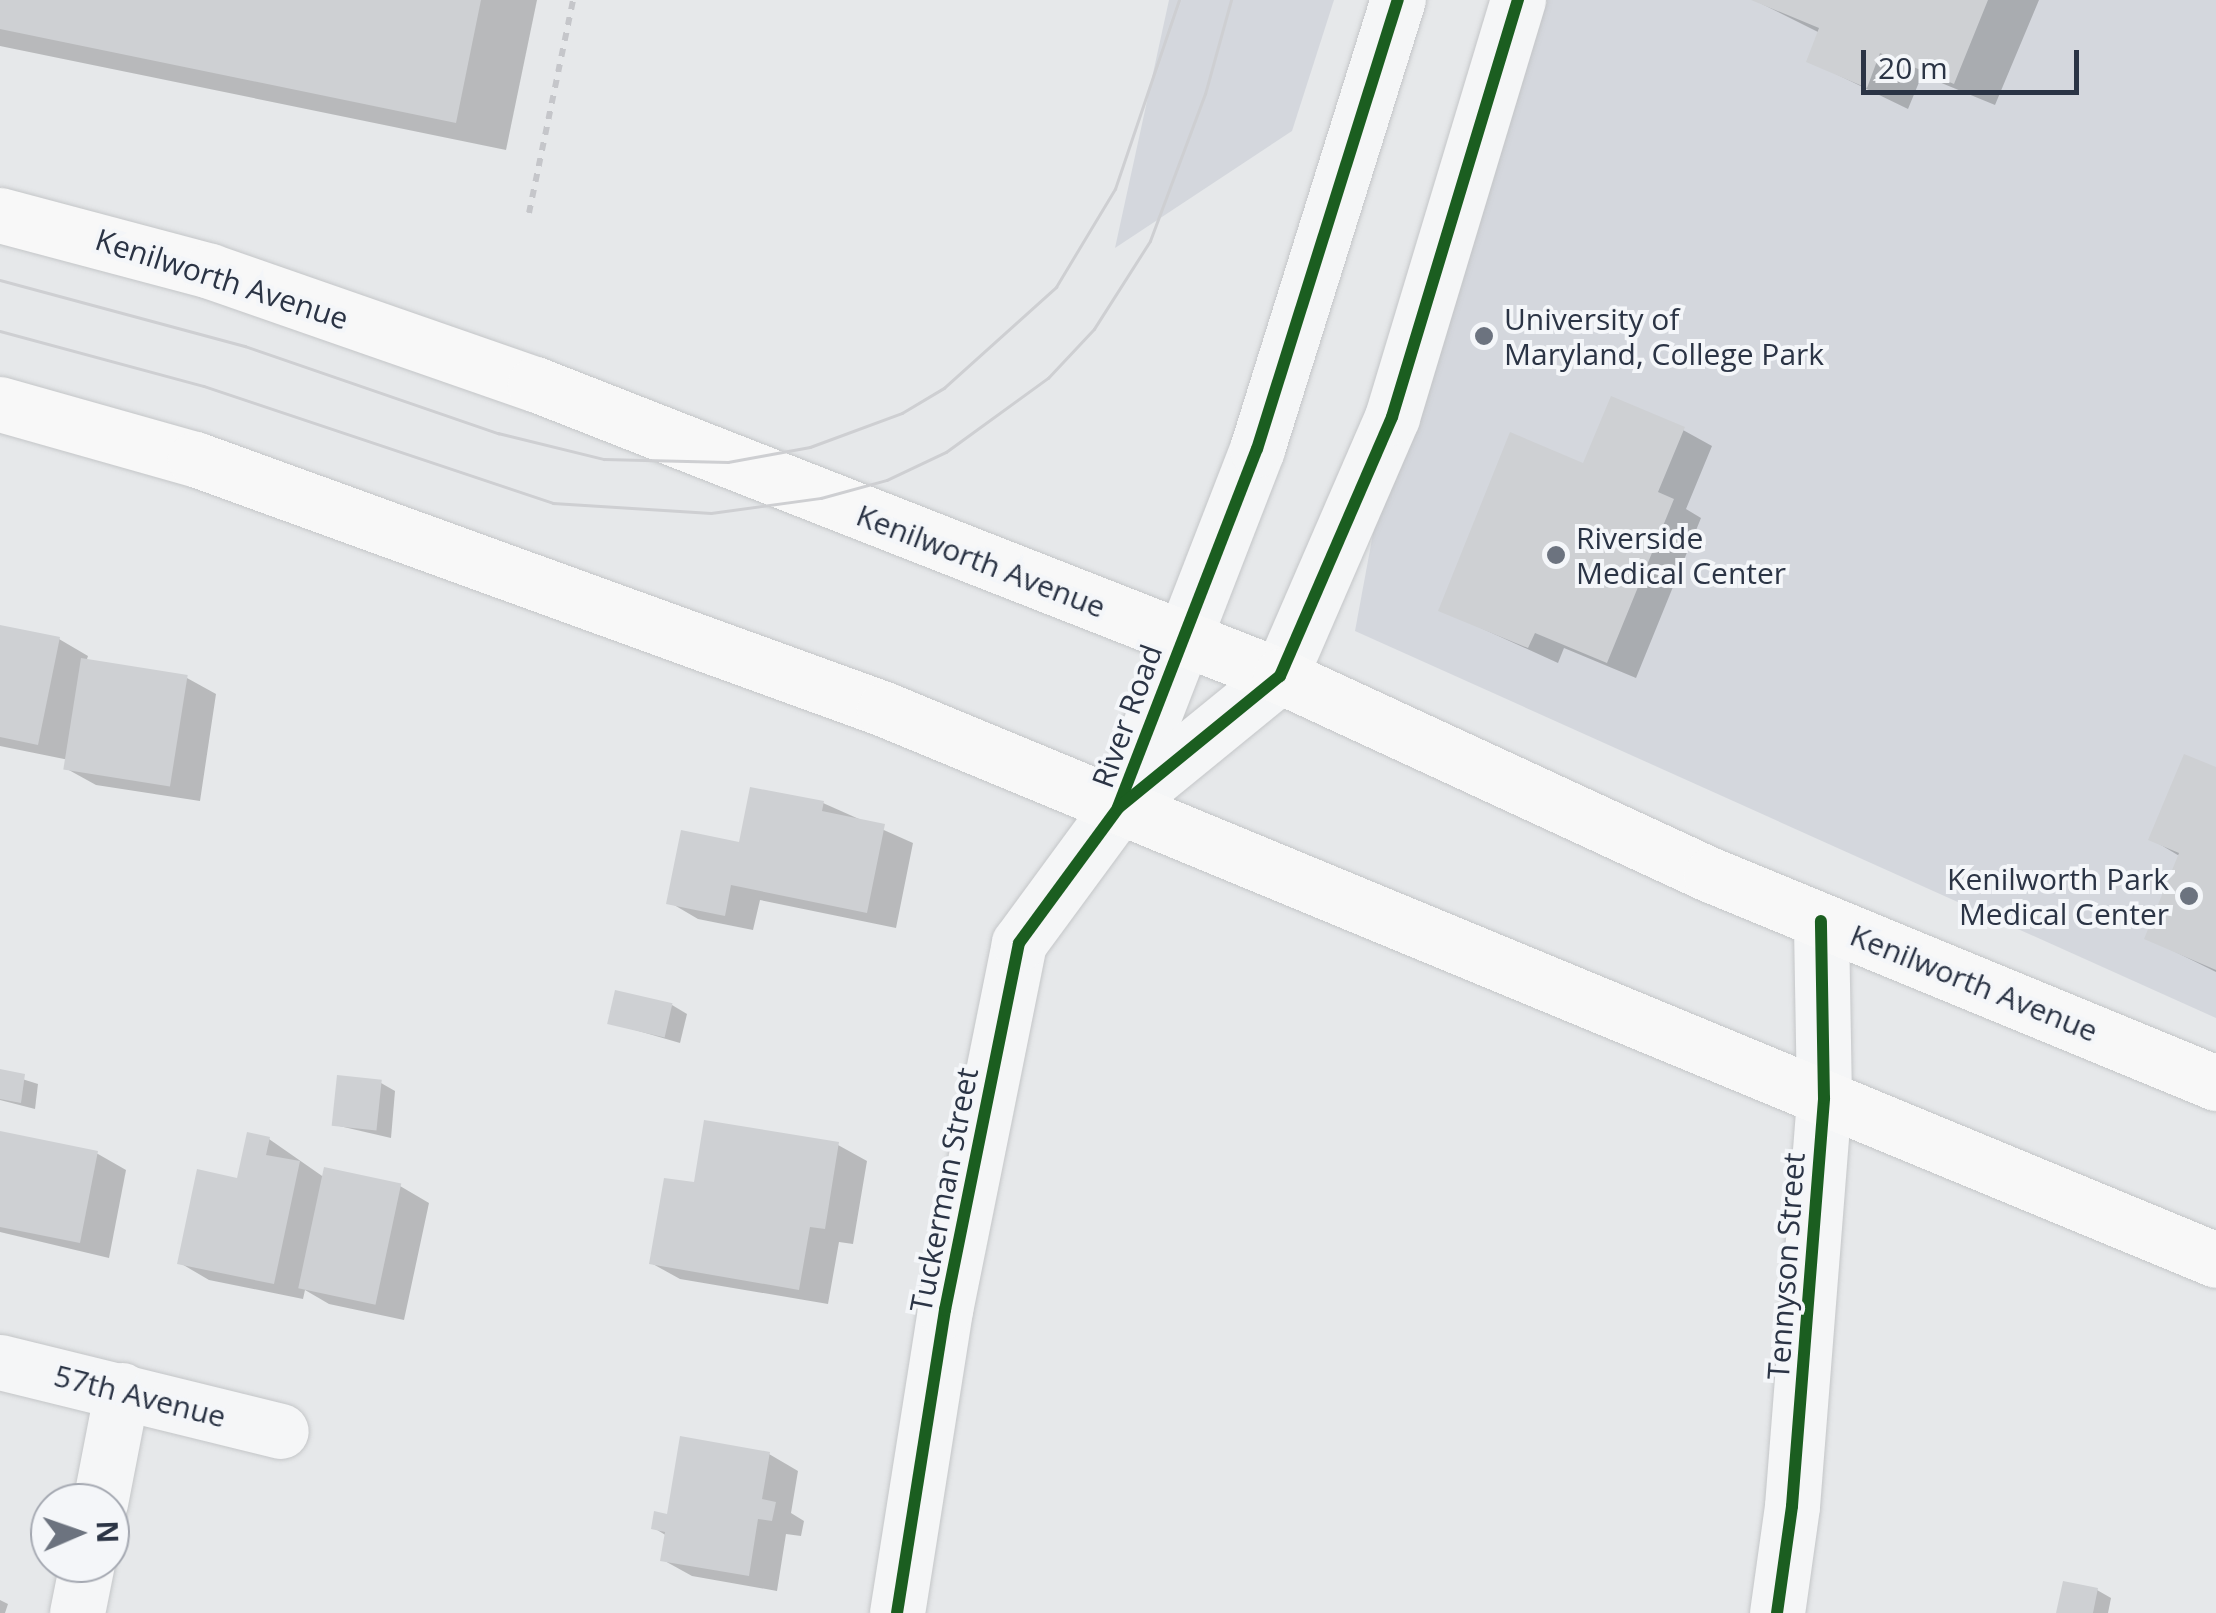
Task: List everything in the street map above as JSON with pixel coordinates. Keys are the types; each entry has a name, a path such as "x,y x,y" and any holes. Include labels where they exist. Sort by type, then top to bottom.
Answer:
{"main road":[{"name":"Kenilworth Avenue","path":"0,215 210,271 535,384 1280,676 1616,834 2216,1083"},
{"path":"0,404 195,458 884,708 2216,1260"}],"street":[{"name":"River Road","path":"1118,808 1269,413 1398,0"},
{"name":"River Road","path":"1118,808 1280,676 1392,417 1518,0"},
{"name":"Tuckerman Street","path":"897,1613 945,1310 1019,943 1118,808"},
{"name":"Tennyson Street","path":"1777,1613 1792,1506 1824,1098 1821,920"},
{"name":"57th Avenue","path":"0,1362 281,1431"},
{"path":"104,1483 122,1390"},
{"path":"77,1613 84,1583"}],"path":[{"path":"529,214 573,0"}],"shaded area":[{"path":"1169,0 1334,0 1292,131 1115,248"},
{"path":"1519,0 2216,0 2216,1018 1355,631 1394,420"}],"building":[{"path":"0,0 481,0 456,123 0,29"},
{"path":"1751,0 1988,0 1954,84 1880,53 1867,88 1806,62 1819,28"},
{"name":"Riverside Medical Center","path":"1611,396 1685,427 1658,492 1674,499 1607,663 1535,633 1528,648 1438,611 1510,432 1583,463"},
{"path":"0,625 60,637 38,745 0,737"},
{"path":"81,658 188,675 170,787 63,770"},
{"name":"Kenilworth Park Medical Center","path":"2184,754 2216,767 2216,970 2144,939 2179,853 2148,840"},
{"path":"750,787 824,801 822,811 885,824 867,913 731,885 725,916 666,904 681,830 739,842"},
{"path":"615,990 672,1003 665,1037 607,1024"},
{"path":"0,1069 25,1074 21,1103 0,1099"},
{"path":"337,1075 382,1080 376,1130 332,1126"},
{"path":"704,1120 839,1142 825,1229 810,1227 799,1290 649,1264 664,1178 694,1182"},
{"path":"0,1131 98,1151 80,1243 0,1227"},
{"path":"247,1132 270,1137 266,1155 300,1161 274,1284 177,1264 197,1169 237,1178"},
{"path":"324,1167 401,1183 375,1305 298,1288"},
{"path":"680,1436 770,1452 762,1499 776,1502 772,1521 758,1519 749,1576 660,1561 665,1532 651,1529 654,1511 667,1514"},
{"path":"2063,1581 2098,1588 2093,1613 2056,1613"}],"tram line":[{"path":"0,280 245,346 498,433 604,459 728,462 810,447 902,413 944,388 1056,287 1115,189 1179,0"},
{"path":"0,331 204,386 553,503 711,513 821,498 887,480 946,452 1048,378 1094,329 1150,241 1205,94 1231,0"}],"cycle path":[{"path":"1118,807 1257,449 1398,0"},
{"path":"897,1613 945,1310 1019,943 1118,808 1280,676 1392,417 1518,0"},
{"path":"1777,1613 1792,1506 1824,1098 1821,921"}],"place":[{"name":"University of Maryland, College Park","path":"1484,336"},
{"name":"Riverside Medical Center","path":"1556,555"},
{"name":"Kenilworth Park Medical Center","path":"2189,896"}]}
